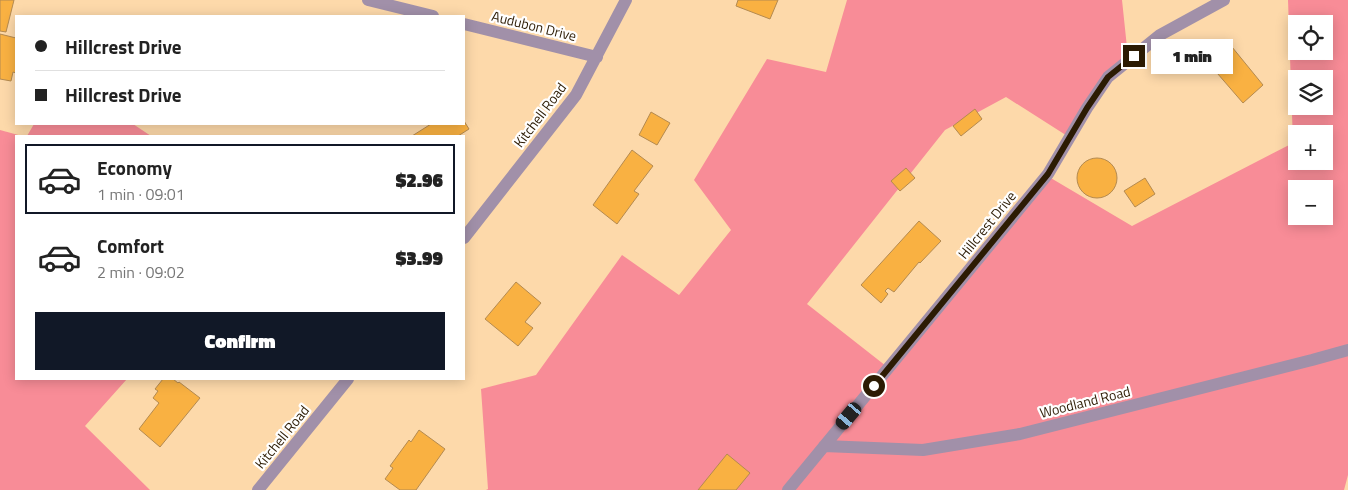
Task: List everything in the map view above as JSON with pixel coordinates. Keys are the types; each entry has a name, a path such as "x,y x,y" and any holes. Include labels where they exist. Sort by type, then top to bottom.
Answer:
{"street":[{"path":"368,0 429,15"},
{"name":"Kitchell Road","path":"465,237 576,95 626,0"},
{"name":"Hillcrest Drive","path":"788,490 1048,174 1087,108 1108,77 1160,35 1224,0"},
{"name":"Audubon Drive","path":"465,24 596,57"},
{"name":"Woodland Road","path":"824,446 923,450 1020,434 1348,350"},
{"name":"Kitchell Road","path":"258,490 347,380"}],"shaded area":[{"path":"847,0 1122,0 1128,57 1072,139 1006,97 945,130 807,304 886,366 1044,174 1132,226 1288,146 1288,170 1333,170 1333,125 1292,125 1292,115 1333,115 1333,70 1290,70 1290,60 1333,60 1333,15 1289,15 1288,0 1348,0 1348,475 1344,490 486,490 488,489 481,389 536,375 622,255 679,295 731,230 694,180 767,59 826,72"},
{"path":"33,125 134,125 150,135 28,135"},
{"path":"0,130 18,135 15,135 15,380 126,380 85,426 150,490 0,490"}],"building":[{"path":"0,0 14,0 6,32 0,31"},
{"path":"738,0 778,0 770,19 736,6"},
{"path":"0,34 15,38 15,73 13,72 11,81 0,79"},
{"path":"1232,47 1263,85 1243,103 1211,66"},
{"path":"975,109 982,119 961,136 953,126"},
{"path":"651,112 670,123 657,145 639,135"},
{"path":"465,123 469,129 460,135 414,135 429,125 465,125"},
{"path":"632,150 653,166 634,191 639,194 617,224 593,205"},
{"path":"1101,158 1108,161 1114,167 1117,178 1116,186 1108,195 1101,198 1093,198 1086,195 1078,186 1077,174 1080,167 1089,159"},
{"path":"906,168 915,178 900,191 891,181"},
{"path":"1145,178 1155,194 1135,207 1124,191"},
{"path":"919,221 941,241 919,262 894,292 888,288 885,291 888,294 881,303 861,285"},
{"path":"516,282 541,303 525,322 533,328 518,346 485,319"},
{"path":"162,380 174,380 200,398 160,447 139,429 159,403 153,398 158,391 155,389"},
{"path":"419,430 445,449 416,490 400,490 385,479 393,468 390,466 409,440 411,442"},
{"path":"727,454 750,473 736,490 698,490"}],"route":[{"path":"874,386 1048,174 1087,108 1108,77 1134,56"}]}
